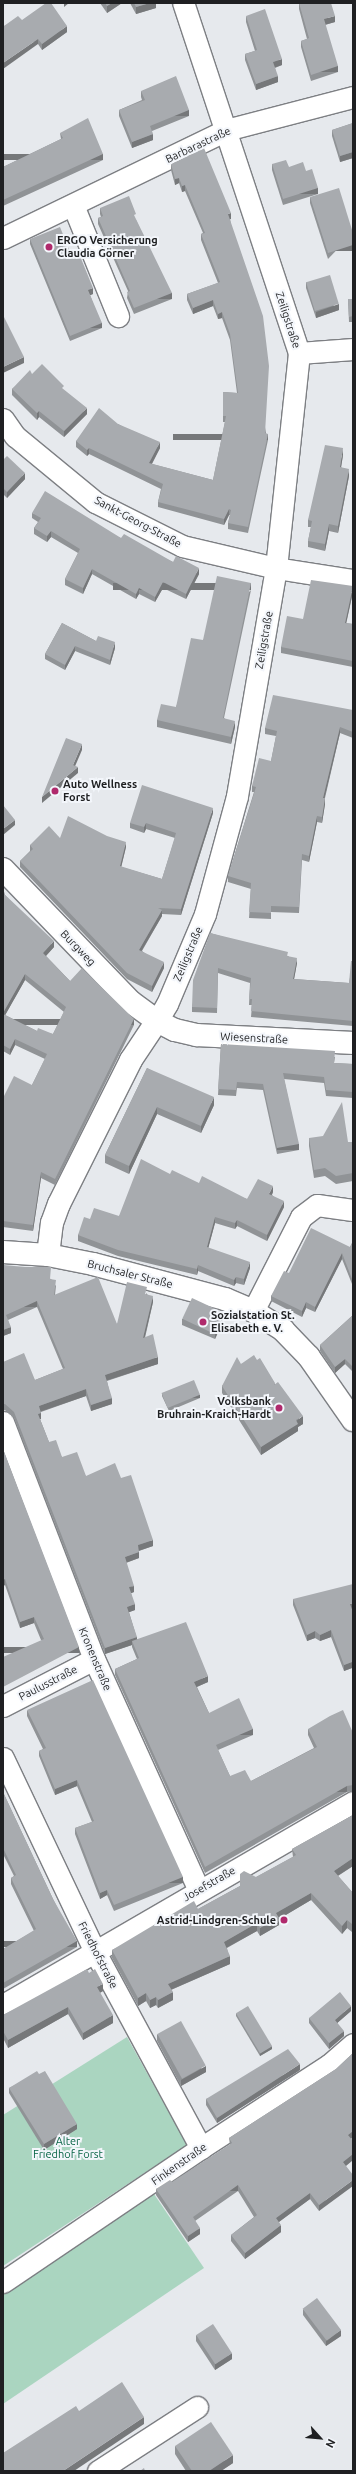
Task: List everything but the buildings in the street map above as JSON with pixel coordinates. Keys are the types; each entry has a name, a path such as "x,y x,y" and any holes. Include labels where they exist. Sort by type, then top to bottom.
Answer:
{"street":[{"name":"Zeiligstraße","path":"48,1255 52,1223 59,1204 131,1060 157,1022 167,1004 205,914 237,796 276,568 298,354 226,130 183,3"},
{"name":"Barbarastraße","path":"3,238 226,130 353,97"},
{"path":"73,205 118,316"},
{"path":"298,354 353,349"},
{"name":"Sankt-Georg-Straße","path":"3,419 15,436 96,502 182,546 276,568 353,580"},
{"name":"Burgweg","path":"3,869 131,1002 157,1022"},
{"name":"Wiesenstraße","path":"157,1022 174,1030 197,1035 353,1043"},
{"path":"254,1311 301,1217 316,1205 353,1210"},
{"name":"Bruchsaler Straße","path":"3,1252 48,1255 92,1264 225,1299 254,1311 283,1330 309,1357 353,1420"},
{"name":"Kronenstraße","path":"3,1422 94,1659 199,1890"},
{"name":"Paulusstraße","path":"3,1706 94,1659"},
{"name":"Friedhofstraße","path":"3,1758 95,1952 201,2148"},
{"name":"Josefstraße","path":"3,2004 353,1802"},
{"name":"Finkenstraße","path":"3,2282 201,2148 329,2065 353,2044"},
{"path":"98,2471 197,2407"}],"green space":[{"name":"Alter Friedhof Forst","path":"127,2037 187,2145 3,2266 3,2115"},
{"path":"154,2194 204,2268 3,2404 3,2294"}],"place":[{"name":"ERGO Versicherung Claudia Görner","path":"49,247"},
{"name":"Auto Wellness Forst","path":"55,791"},
{"name":"Sozialstation St. Elisabeth e. V.","path":"203,1322"},
{"name":"Volksbank Bruhrain-Kraich-Hardt","path":"279,1408"},
{"name":"Astrid-Lindgren-Schule","path":"284,1920"}]}
